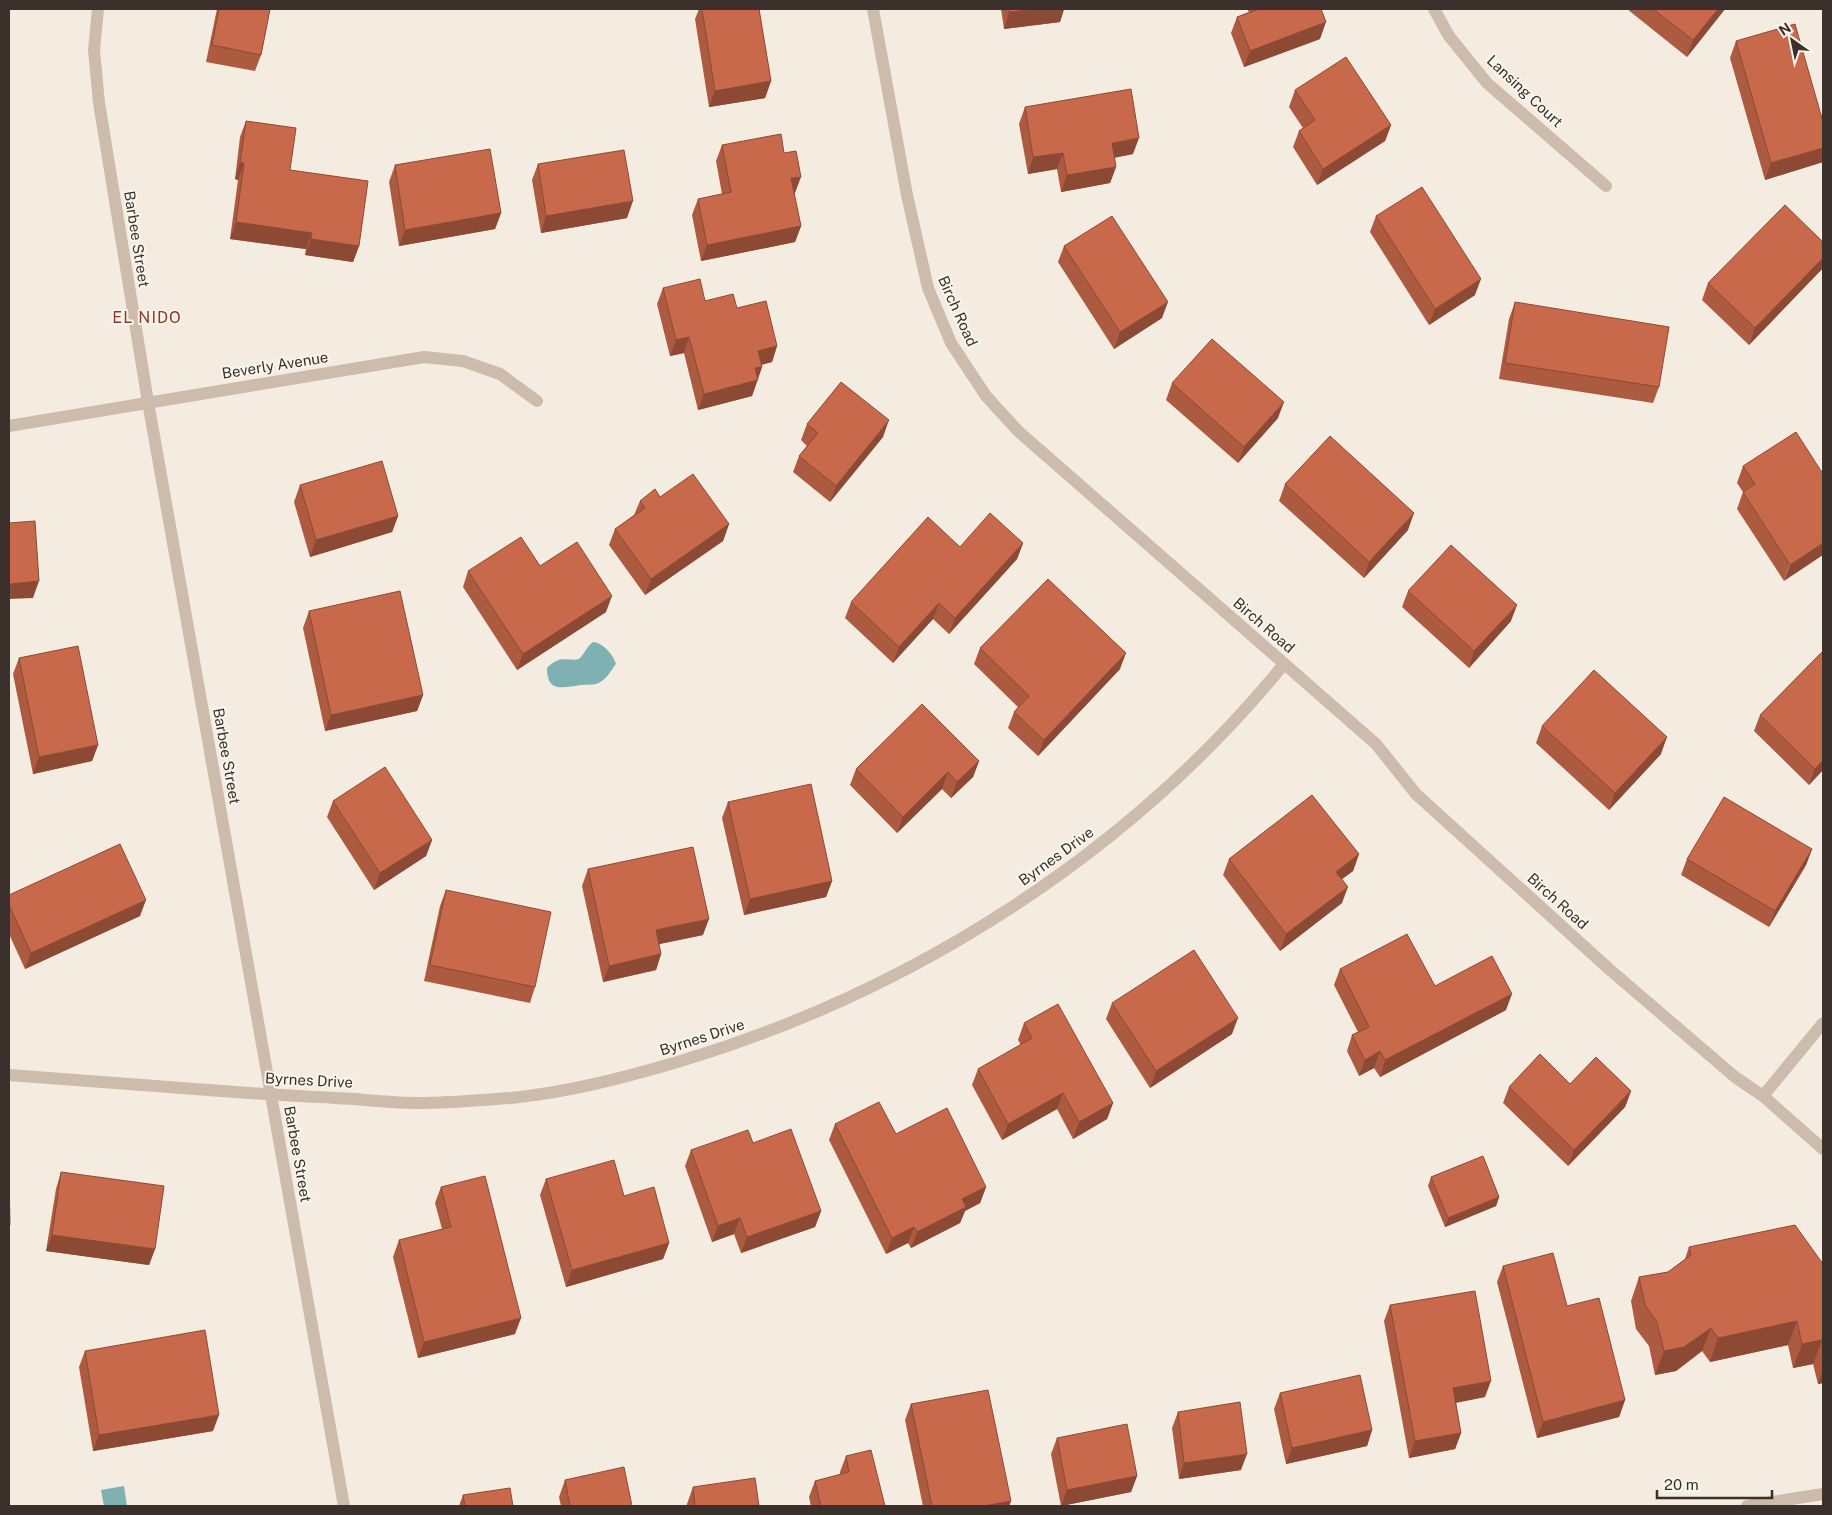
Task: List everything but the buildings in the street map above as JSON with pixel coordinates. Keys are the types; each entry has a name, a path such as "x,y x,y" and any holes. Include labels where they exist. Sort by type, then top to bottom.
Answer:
{"street":[{"name":"Barbee Street","path":"98,9 94,50 99,103 148,402 344,1506"},
{"name":"Birch Road","path":"873,9 907,195 928,288 951,343 986,396 1018,431 1376,744 1416,794 1580,943 1736,1077 1763,1096 1823,1149"},
{"name":"Lansing Court","path":"1434,9 1449,36 1487,83 1606,186"},
{"name":"Beverly Avenue","path":"9,426 424,357 463,361 500,374 537,401"},
{"name":"Byrnes Drive","path":"9,1074 270,1095 419,1103 514,1097 594,1085 736,1044 838,1004 931,957 1012,908 1109,837 1193,763 1268,684 1284,664"},
{"path":"1763,1096 1823,1023"},
{"path":"1747,1506 1823,1494"}],"water":[{"path":"593,642 604,647 615,660 616,664 607,677 598,683 563,687 558,687 550,682 547,668 552,663 562,659 580,658"},
{"path":"124,1486 127,1506 104,1506 101,1490"}],"district":[{"name":"EL NIDO","path":"147,317"}]}
